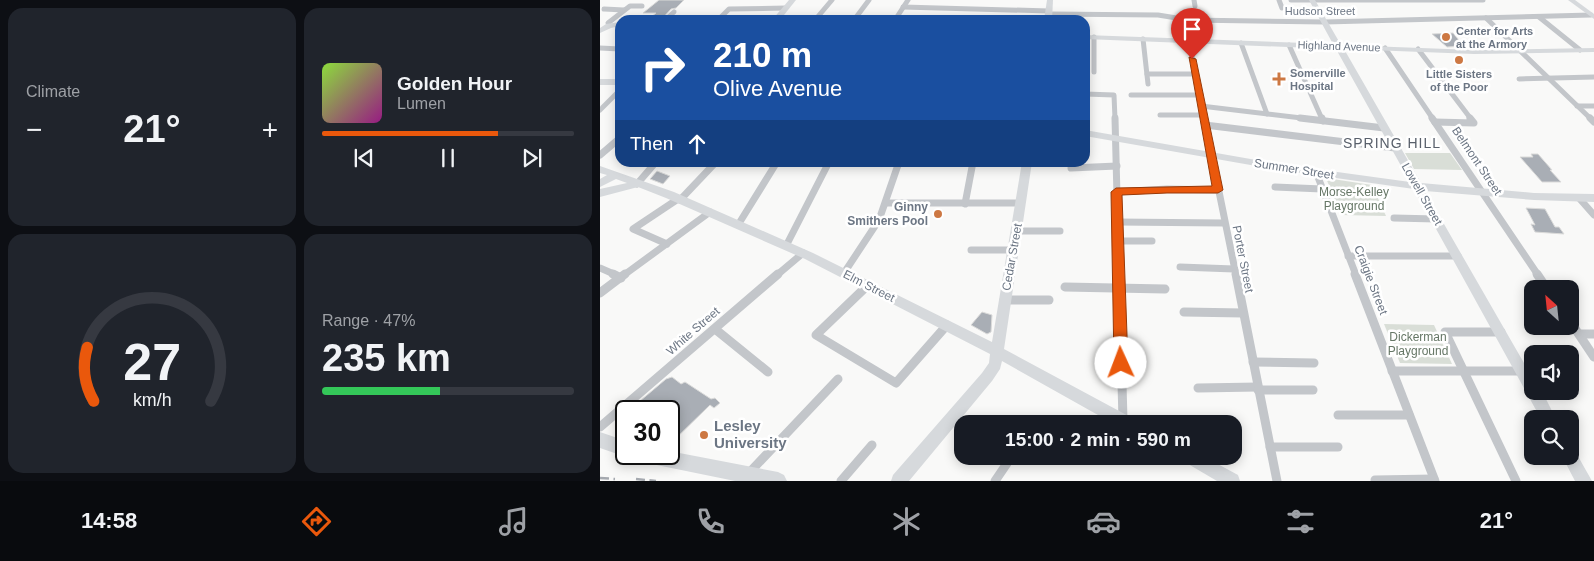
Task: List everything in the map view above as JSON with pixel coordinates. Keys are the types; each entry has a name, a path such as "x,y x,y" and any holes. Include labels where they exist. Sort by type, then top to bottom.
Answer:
{"main road":[{"path":"780,15 793,0"},
{"path":"1048,15 1050,0"},
{"name":"Lowell Street","path":"1312,0 1524,374"},
{"path":"1571,0 1593,16"},
{"name":"Highland Avenue","path":"1090,37 1523,52 1594,50"},
{"path":"600,82 615,82"},
{"name":"Summer Street","path":"1090,134 1419,188 1526,196 1594,198"},
{"name":"Cedar Street","path":"899,481 987,377 994,364 1026,167"},
{"name":"Elm Street","path":"600,169 679,199 803,253 997,351 1113,415"},
{"path":"600,192 617,177"},
{"path":"600,184 617,177"},
{"path":"600,192 637,184"},
{"path":"600,440 615,445"},
{"path":"680,462 778,481"},
{"path":"1204,465 1232,481"},
{"path":"1575,465 1584,481"}],"street":[{"path":"793,0 799,0"},
{"path":"819,15 832,0"},
{"path":"858,15 869,0"},
{"path":"898,15 908,0"},
{"path":"1194,0 1195,6"},
{"path":"1280,0 1282,8"},
{"path":"1291,0 1483,0"},
{"path":"617,15 630,6 642,6"},
{"path":"723,15 729,9 786,8"},
{"name":"Hudson Street","path":"903,8 1048,15 1158,15 1189,20 1325,22 1593,16"},
{"path":"604,9 624,10"},
{"path":"671,15 674,12"},
{"path":"603,25 615,16"},
{"path":"1539,16 1580,50"},
{"path":"1486,18 1594,122"},
{"path":"1094,37 1094,72"},
{"path":"1143,39 1148,84"},
{"name":"Porter Street","path":"1188,41 1277,481"},
{"path":"1240,43 1267,114"},
{"path":"1288,44 1324,121"},
{"path":"600,48 615,49"},
{"name":"Belmont Street","path":"1385,48 1541,280"},
{"path":"1418,49 1474,122 1435,122"},
{"path":"1147,74 1195,74"},
{"path":"1519,78 1594,77"},
{"path":"1090,94 1114,95 1119,288 1126,415"},
{"path":"600,110 615,95"},
{"path":"1131,96 1198,95"},
{"path":"1201,106 1384,128"},
{"path":"1578,106 1594,106"},
{"path":"1160,115 1202,115"},
{"path":"1204,124 1395,148"},
{"path":"600,156 615,142"},
{"path":"1071,168 1117,166"},
{"path":"637,184 652,167"},
{"path":"667,244 633,229 679,199 711,167"},
{"path":"738,225 774,167"},
{"path":"786,246 826,167"},
{"path":"844,274 869,237 886,203 898,167"},
{"path":"965,204 972,167"},
{"name":"Craigie Street","path":"1316,172 1434,480"},
{"path":"1275,187 1322,189"},
{"path":"1116,192 1167,189 1218,190"},
{"path":"1579,198 1594,215"},
{"path":"886,203 1021,203"},
{"path":"600,293 710,212"},
{"path":"1394,218 1436,219"},
{"path":"1117,222 1224,223"},
{"path":"1017,231 1060,231"},
{"path":"1118,241 1152,241"},
{"path":"970,250 1013,250"},
{"name":"White Street","path":"600,427 803,253"},
{"path":"1348,256 1458,256"},
{"path":"1180,267 1234,268"},
{"path":"600,268 620,278"},
{"path":"868,286 816,335 896,383 947,325"},
{"path":"1065,287 1165,289"},
{"path":"1004,300 1048,300"},
{"path":"1184,312 1243,313"},
{"path":"715,329 768,372"},
{"path":"1501,332 1445,332 1516,481"},
{"path":"1579,334 1594,334"},
{"path":"1579,334 1594,357"},
{"path":"1253,362 1314,363"},
{"path":"1392,371 1522,371"},
{"path":"747,475 838,378"},
{"path":"1198,388 1313,390"},
{"path":"1338,415 1409,415"},
{"path":"841,481 872,445"},
{"path":"1270,447 1338,447"},
{"path":"995,481 1006,465"},
{"path":"1375,480 1434,480"}],"green space":[{"path":"1405,153 1450,153 1462,170 1414,169"},
{"name":"Morse-Kelley Playground","path":"1326,178 1372,185 1386,216 1341,215"},
{"name":"Dickerman Playground","path":"1384,324 1434,325 1452,364 1400,363"}],"building":[{"path":"659,0 684,0 666,15 643,13"},
{"name":"Center for Arts at the Armory","path":"1453,33 1464,46 1447,47 1432,34"},
{"path":"1531,154 1538,154 1561,182 1542,182 1520,157 1533,157"},
{"path":"657,171 670,176 663,184 650,179"},
{"path":"1526,208 1545,209 1555,227 1559,227 1564,234 1535,232 1531,224 1535,225"},
{"path":"982,312 992,315 991,332 987,334 971,325"},
{"path":"672,377 681,384 685,382 711,399 715,398 720,403 714,408 710,405 680,434 680,400 641,400 666,379"}],"railway":[{"path":"600,478 615,479"},
{"path":"636,479 656,481"}],"place":[{"name":"Center for Arts at the Armory","path":"1446,37"},
{"name":"Little Sisters of the Poor","path":"1459,60"},
{"name":"Somerville Hospital","path":"1279,79"},
{"name":"Ginny Smithers Pool","path":"938,214"},
{"name":"Lesley University","path":"704,435"}],"district":[{"name":"SPRING HILL","path":"1392,143"}],"route":[{"path":"1121,363 1116,192 1167,189 1218,190 1192,59"}]}
